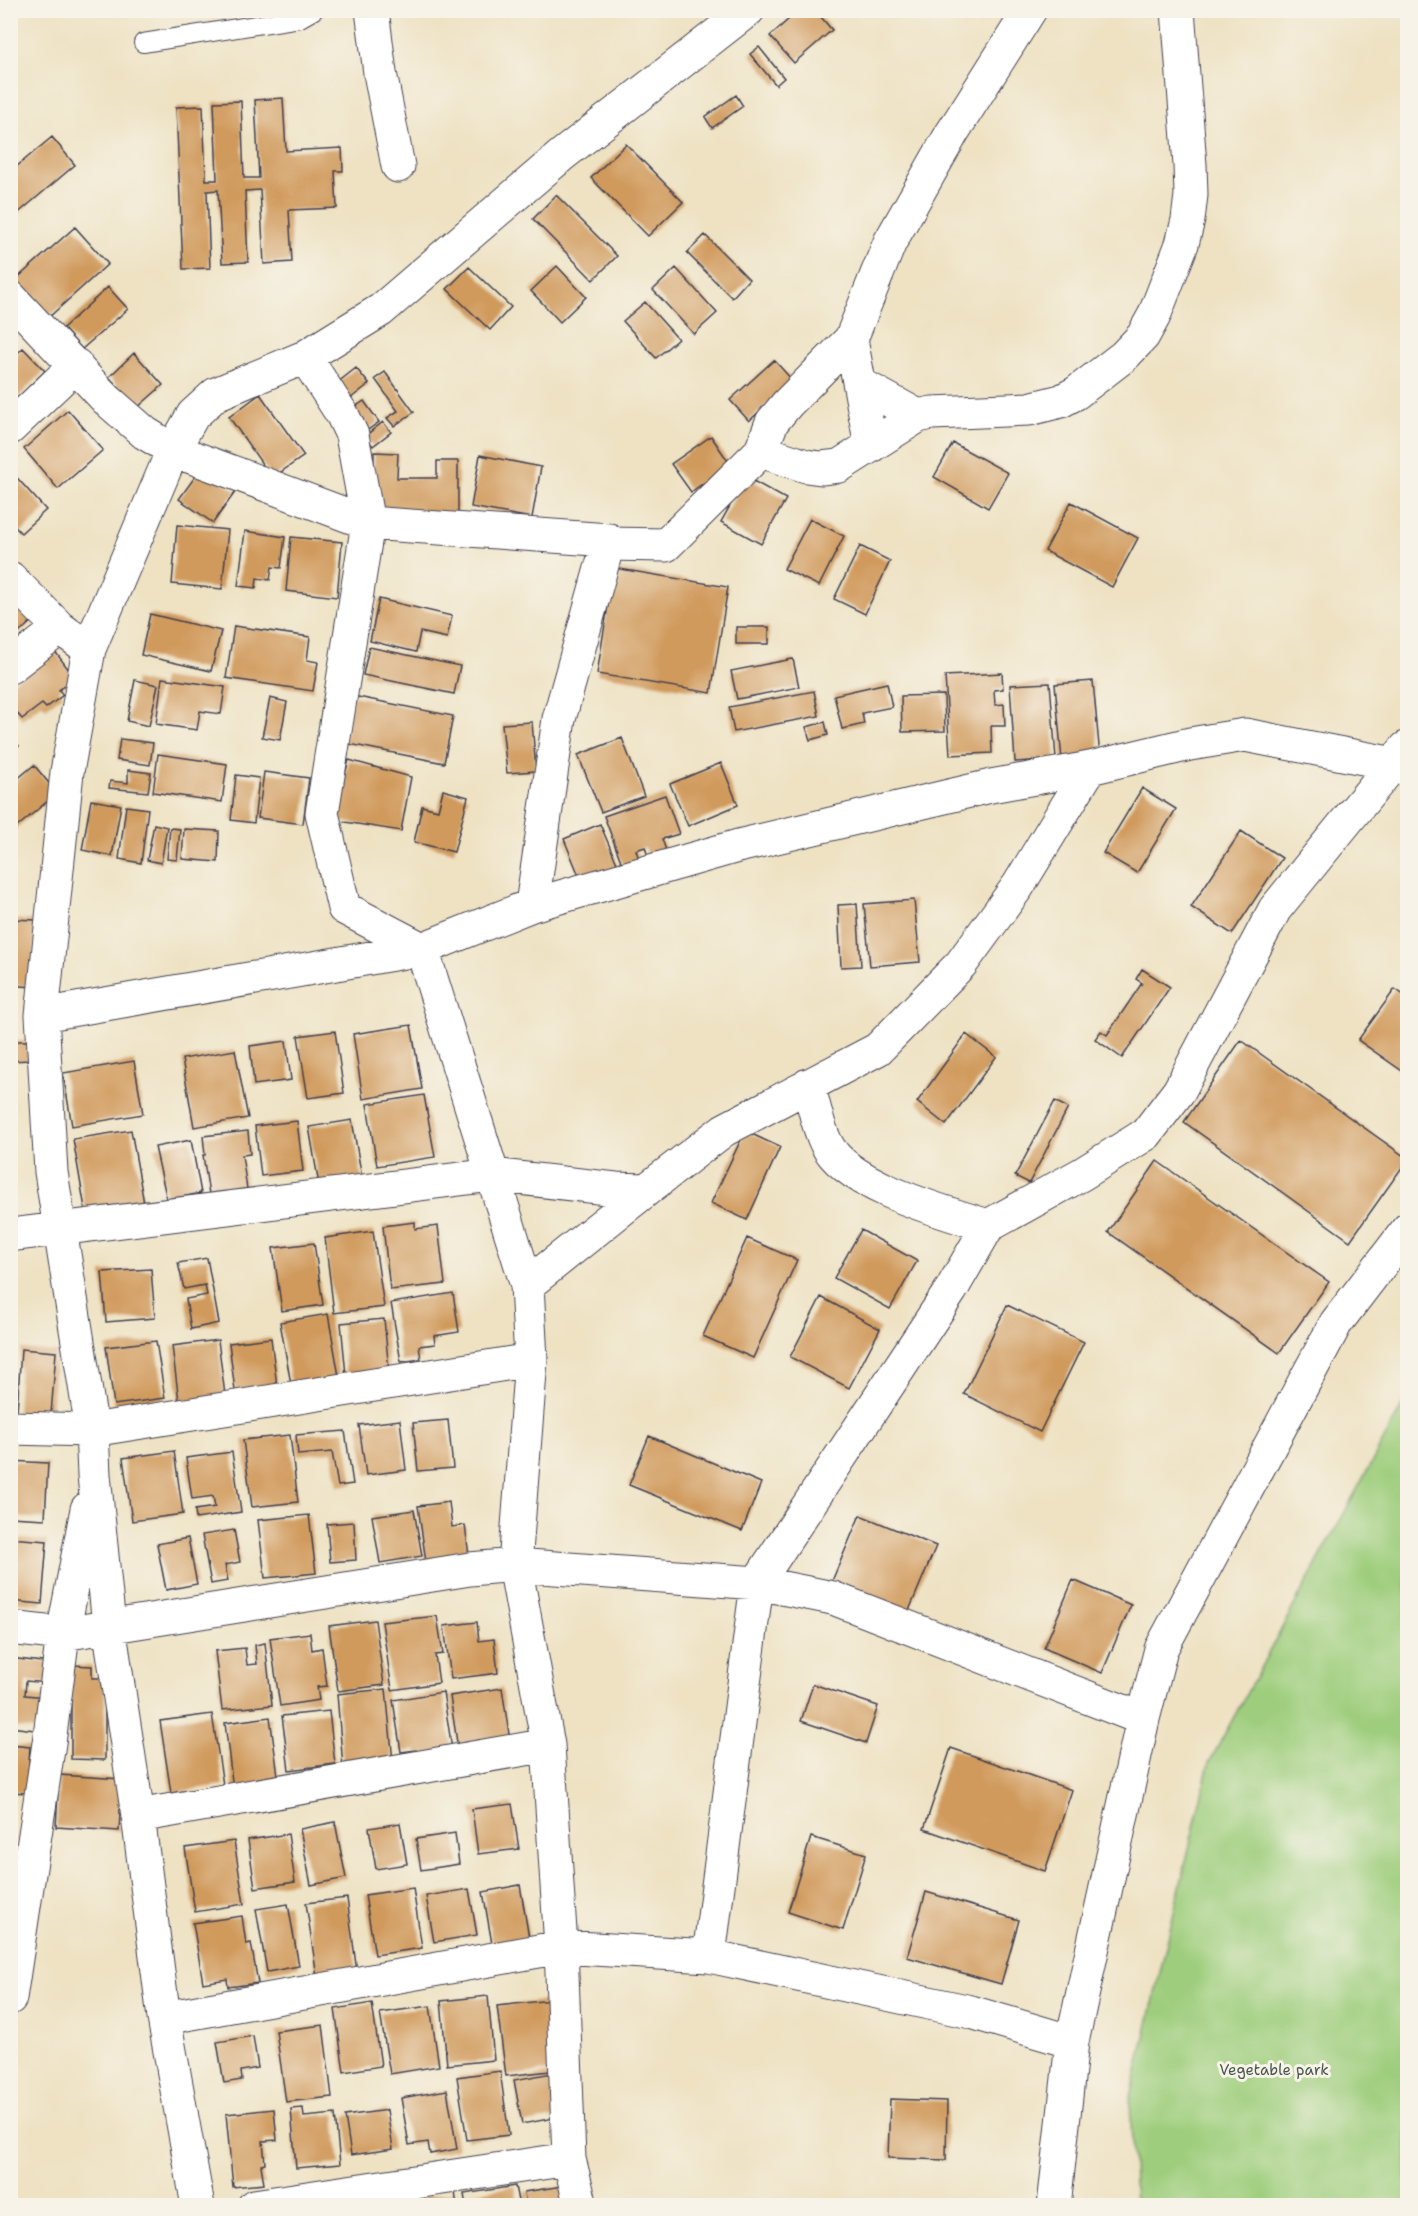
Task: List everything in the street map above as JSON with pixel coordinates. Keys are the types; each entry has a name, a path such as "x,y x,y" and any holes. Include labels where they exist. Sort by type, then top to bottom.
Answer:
{"street":[{"path":"372,10 380,73 398,165"},
{"path":"198,2205 164,2018 138,1816 109,1626 94,1475 92,1430 51,1172 42,1015 67,772 89,649 173,450 193,415 216,394 305,357 381,310 562,155 748,10"},
{"path":"607,544 666,545 761,451 772,422 851,339 890,242 952,133 1030,10"},
{"path":"761,451 794,463 830,468 846,463 918,416 932,413 1029,409 1053,404 1076,393 1124,356 1143,336 1154,316 1182,244 1191,195 1178,10"},
{"path":"10,297 106,399 145,433 173,450 368,523 609,540 559,719 532,905"},
{"path":"851,339 871,446"},
{"path":"305,357 342,414 352,435 368,523 322,813 344,908 422,949 527,1285 531,1360 515,1565 548,1745 561,1947 569,2159 581,2205"},
{"path":"10,428 76,365"},
{"path":"860,384 918,416"},
{"path":"10,578 60,628 89,649"},
{"path":"10,667 60,628"},
{"path":"42,1015 422,949 532,905 738,846 991,786 1089,768 1190,744 1245,735 1403,760"},
{"path":"710,1956 757,1583 951,1290 988,1226 1082,1174 1146,1134 1179,1091 1275,909 1403,760"},
{"path":"527,1285 724,1130 878,1049 961,964 1018,886 1089,768"},
{"path":"808,1085 826,1144 849,1170 894,1194 988,1226"},
{"path":"10,1235 492,1175 616,1189 646,1190"},
{"path":"1054,2205 1072,2042 1143,1719 1161,1648 1336,1323 1407,1229"},
{"path":"10,1428 92,1430 531,1360"},
{"path":"10,1998 24,1821 94,1475"},
{"path":"10,1628 63,1634 470,1569 515,1565 757,1583 833,1598 1143,1719"},
{"path":"138,1816 548,1745"},
{"path":"164,2018 561,1947 710,1956 970,2012 1072,2042"},
{"path":"254,2205 569,2159"}],"lane":[{"path":"143,43 300,18 314,10"}],"green space":[{"name":"Vegetable park","path":"1407,1397 1407,2205 1135,2205 1130,2101 1209,1763"}],"building":[{"path":"799,10 815,10 832,30 794,63 770,36"},
{"path":"759,47 784,78 776,85 750,54"},
{"path":"736,95 743,106 712,128 705,117"},
{"path":"283,98 286,151 342,148 343,171 335,171 337,208 289,210 292,262 264,264 260,190 245,191 248,262 222,263 218,190 207,191 210,268 183,269 176,107 203,106 206,180 217,180 214,102 241,101 244,178 259,178 255,100"},
{"path":"10,137 17,143 10,150"},
{"path":"52,137 75,165 10,220 10,172"},
{"path":"626,144 683,202 648,236 591,178"},
{"path":"556,195 617,256 593,280 533,219"},
{"path":"75,227 108,264 48,318 14,281"},
{"path":"705,235 749,279 732,298 687,253"},
{"path":"557,266 586,297 560,322 531,291"},
{"path":"469,267 511,307 490,330 447,289"},
{"path":"676,268 717,313 694,334 653,290"},
{"path":"108,287 128,309 82,349 63,328"},
{"path":"645,302 678,339 656,358 623,321"},
{"path":"23,348 45,371 10,405 10,360"},
{"path":"134,353 163,385 137,408 109,377"},
{"path":"774,360 793,381 749,421 730,400"},
{"path":"356,368 369,384 346,402 333,386"},
{"path":"385,372 414,412 394,426 387,418 398,411 375,379"},
{"path":"260,394 304,456 272,478 229,417"},
{"path":"364,401 379,422 365,432 349,411"},
{"path":"68,410 103,450 58,489 24,449"},
{"path":"383,422 391,432 373,446 365,436"},
{"path":"711,436 730,464 691,492 671,464"},
{"path":"953,443 1008,473 988,508 934,477"},
{"path":"374,452 398,453 397,478 437,478 437,461 458,461 458,518 373,517"},
{"path":"480,455 541,467 532,518 471,507"},
{"path":"202,467 236,491 213,523 179,499"},
{"path":"10,470 46,510 21,533 10,522"},
{"path":"746,477 786,499 761,544 721,522"},
{"path":"1071,502 1138,538 1112,587 1045,551"},
{"path":"810,519 844,536 819,586 784,569"},
{"path":"177,525 228,530 222,589 172,584"},
{"path":"245,531 285,537 281,568 272,567 270,580 257,578 256,588 238,586"},
{"path":"291,537 342,542 337,597 286,591"},
{"path":"860,546 890,561 865,614 834,599"},
{"path":"614,568 728,587 711,693 597,674"},
{"path":"10,590 36,617 10,641"},
{"path":"379,599 452,616 447,638 420,632 416,652 370,641"},
{"path":"150,614 221,631 211,671 141,655"},
{"path":"234,626 310,637 307,660 318,662 313,691 226,678"},
{"path":"736,627 769,627 769,644 736,644"},
{"path":"369,647 460,666 454,694 363,675"},
{"path":"54,650 75,678 59,690 63,695 46,708 42,704 22,719 10,705 10,684"},
{"path":"793,659 799,687 737,699 731,671"},
{"path":"1002,673 1003,689 994,690 995,705 1004,704 1005,726 991,726 992,753 950,755 945,676"},
{"path":"162,678 225,687 221,714 200,711 197,730 156,724"},
{"path":"135,680 158,685 149,726 127,721"},
{"path":"1093,681 1100,757 1062,760 1055,684"},
{"path":"887,683 892,707 862,713 864,724 842,729 834,695"},
{"path":"1050,683 1056,759 1015,762 1010,685"},
{"path":"814,691 819,716 734,732 729,707"},
{"path":"944,695 945,731 902,732 901,696"},
{"path":"353,696 453,716 444,763 344,743"},
{"path":"270,698 287,702 280,740 262,737"},
{"path":"532,722 536,771 507,773 502,724"},
{"path":"825,722 828,735 810,740 806,727"},
{"path":"10,736 19,746 10,753"},
{"path":"622,738 644,796 601,812 578,755"},
{"path":"120,739 153,743 150,765 117,760"},
{"path":"158,754 227,764 222,802 153,792"},
{"path":"349,760 411,777 401,831 332,820"},
{"path":"721,763 738,805 688,826 670,784"},
{"path":"34,765 57,793 10,833 10,785"},
{"path":"128,770 151,773 148,792 109,788 110,781 128,783"},
{"path":"264,772 309,778 303,824 258,818"},
{"path":"236,775 259,778 254,823 231,820"},
{"path":"1142,788 1176,809 1137,873 1103,853"},
{"path":"443,790 468,797 454,852 414,842 422,806 438,810"},
{"path":"665,795 679,834 662,839 668,856 650,863 645,847 636,850 641,866 625,872 604,816"},
{"path":"91,800 121,805 112,856 82,850"},
{"path":"126,806 148,809 141,863 119,859"},
{"path":"154,824 167,827 161,863 147,860"},
{"path":"600,824 619,868 582,883 564,839"},
{"path":"170,828 180,829 177,860 167,859"},
{"path":"184,829 219,831 218,862 182,859"},
{"path":"1241,831 1282,858 1232,934 1191,907"},
{"path":"914,900 920,962 870,966 864,904"},
{"path":"857,904 861,966 841,967 838,905"},
{"path":"10,919 36,920 32,987 10,985"},
{"path":"1142,969 1170,987 1122,1058 1095,1039 1101,1031 1107,1035 1142,983 1136,979"},
{"path":"1395,989 1408,998 1408,1075 1358,1040"},
{"path":"411,1025 422,1089 363,1099 353,1034"},
{"path":"335,1031 344,1093 308,1098 298,1036"},
{"path":"966,1034 996,1057 946,1125 917,1102"},
{"path":"1241,1040 1408,1159 1350,1241 1184,1122"},
{"path":"10,1041 29,1041 30,1060 10,1061"},
{"path":"286,1041 291,1080 254,1085 250,1046"},
{"path":"235,1050 248,1118 194,1127 182,1059"},
{"path":"134,1061 143,1114 72,1126 63,1073"},
{"path":"424,1095 435,1157 377,1166 367,1104"},
{"path":"1055,1101 1068,1108 1029,1183 1015,1176"},
{"path":"352,1120 363,1184 320,1191 309,1127"},
{"path":"297,1121 303,1171 261,1176 255,1126"},
{"path":"131,1130 145,1209 87,1220 73,1139"},
{"path":"248,1131 250,1154 242,1155 247,1189 209,1194 203,1155 205,1155 203,1136"},
{"path":"745,1131 780,1147 747,1220 711,1203"},
{"path":"191,1140 201,1193 167,1200 155,1147"},
{"path":"1157,1161 1329,1282 1279,1353 1108,1232"},
{"path":"415,1222 415,1229 438,1226 445,1284 390,1290 383,1226"},
{"path":"861,1230 917,1261 890,1309 834,1278"},
{"path":"373,1231 384,1307 334,1313 325,1238"},
{"path":"747,1238 797,1260 753,1358 703,1336"},
{"path":"314,1243 323,1305 282,1311 273,1248"},
{"path":"207,1258 219,1323 191,1329 186,1299 207,1295 205,1285 184,1289 178,1263"},
{"path":"151,1269 155,1318 106,1322 102,1272"},
{"path":"453,1293 459,1332 434,1336 435,1344 419,1346 421,1359 401,1362 391,1303"},
{"path":"821,1297 880,1329 849,1388 790,1357"},
{"path":"1007,1305 1084,1342 1040,1432 964,1394"},
{"path":"328,1314 340,1382 292,1390 280,1322"},
{"path":"384,1319 389,1371 346,1375 341,1323"},
{"path":"271,1338 277,1386 235,1391 229,1343"},
{"path":"218,1340 226,1403 180,1409 172,1346"},
{"path":"156,1341 165,1398 114,1405 106,1347"},
{"path":"21,1349 56,1352 51,1414 17,1412"},
{"path":"400,1420 406,1470 366,1475 359,1425"},
{"path":"448,1420 453,1468 418,1471 413,1423"},
{"path":"345,1431 353,1484 338,1486 332,1452 298,1455 296,1435"},
{"path":"290,1435 298,1502 252,1507 243,1440"},
{"path":"649,1436 761,1483 742,1531 629,1485"},
{"path":"174,1451 183,1514 132,1521 123,1458"},
{"path":"232,1452 241,1512 196,1519 195,1510 215,1507 213,1496 192,1499 186,1458"},
{"path":"10,1461 48,1463 45,1519 10,1517"},
{"path":"449,1502 452,1527 465,1525 469,1556 426,1562 418,1506"},
{"path":"414,1510 422,1556 380,1563 372,1516"},
{"path":"309,1515 316,1573 265,1578 258,1520"},
{"path":"860,1515 936,1546 908,1613 832,1581"},
{"path":"354,1522 356,1560 330,1562 327,1524"},
{"path":"234,1530 240,1562 225,1565 228,1581 211,1584 202,1535"},
{"path":"10,1538 47,1541 42,1604 10,1601"},
{"path":"188,1538 197,1584 166,1590 157,1544"},
{"path":"1073,1580 1131,1605 1102,1673 1044,1648"},
{"path":"437,1616 443,1654 435,1655 439,1683 392,1690 382,1622"},
{"path":"375,1620 384,1685 338,1691 329,1626"},
{"path":"477,1622 479,1641 494,1639 498,1673 451,1679 444,1626"},
{"path":"310,1633 312,1650 322,1648 327,1686 317,1687 319,1700 280,1706 270,1638"},
{"path":"265,1643 272,1705 222,1710 215,1651 245,1648 247,1665 257,1664 255,1645"},
{"path":"10,1658 50,1663 48,1683 26,1681 25,1695 46,1697 43,1731 10,1727"},
{"path":"71,1665 92,1666 92,1678 105,1678 105,1760 71,1759"},
{"path":"813,1684 878,1706 866,1743 801,1721"},
{"path":"502,1688 510,1741 458,1749 450,1696"},
{"path":"386,1689 393,1762 343,1767 337,1694"},
{"path":"443,1692 452,1749 417,1755 416,1750 401,1752 393,1700"},
{"path":"329,1711 335,1764 289,1770 282,1716"},
{"path":"212,1714 223,1785 171,1793 160,1721"},
{"path":"270,1717 279,1783 233,1789 225,1723"},
{"path":"10,1745 30,1747 27,1793 10,1792"},
{"path":"951,1748 1072,1790 1045,1871 924,1829"},
{"path":"59,1775 122,1779 119,1831 56,1827"},
{"path":"512,1804 519,1849 478,1854 472,1809"},
{"path":"335,1822 346,1878 311,1885 300,1829"},
{"path":"400,1823 407,1864 376,1869 369,1828"},
{"path":"455,1833 459,1864 421,1870 416,1839"},
{"path":"288,1834 295,1882 255,1888 248,1840"},
{"path":"811,1837 866,1854 843,1930 788,1912"},
{"path":"234,1841 244,1904 195,1912 185,1848"},
{"path":"520,1885 529,1938 492,1944 483,1892"},
{"path":"413,1888 422,1948 375,1955 365,1895"},
{"path":"469,1889 477,1935 434,1942 426,1896"},
{"path":"926,1892 1019,1920 1001,1984 907,1957"},
{"path":"347,1898 357,1972 317,1977 306,1903"},
{"path":"288,1904 299,1966 267,1972 256,1909"},
{"path":"242,1916 246,1944 251,1943 258,1983 228,1987 227,1979 203,1983 193,1923"},
{"path":"488,1996 494,2060 447,2065 441,2001"},
{"path":"551,2000 559,2070 506,2076 497,2006"},
{"path":"372,2003 381,2066 344,2072 335,2009"},
{"path":"430,2006 439,2066 390,2074 380,2013"},
{"path":"323,2025 332,2097 286,2102 276,2031"},
{"path":"253,2036 258,2068 241,2071 242,2080 224,2083 217,2042"},
{"path":"500,2071 509,2135 467,2140 457,2077"},
{"path":"552,2073 560,2117 522,2124 514,2080"},
{"path":"447,2090 457,2149 430,2154 428,2142 409,2145 401,2098"},
{"path":"890,2099 947,2101 946,2160 888,2158"},
{"path":"303,2108 304,2117 335,2114 340,2164 296,2168 291,2109"},
{"path":"274,2109 277,2140 263,2141 265,2164 261,2165 264,2184 233,2187 226,2114"},
{"path":"387,2110 393,2149 351,2155 345,2116"},
{"path":"569,2185 572,2206 526,2206 524,2192"},
{"path":"515,2186 519,2206 466,2206 464,2194"},
{"path":"455,2192 457,2206 410,2206 409,2199"}]}
